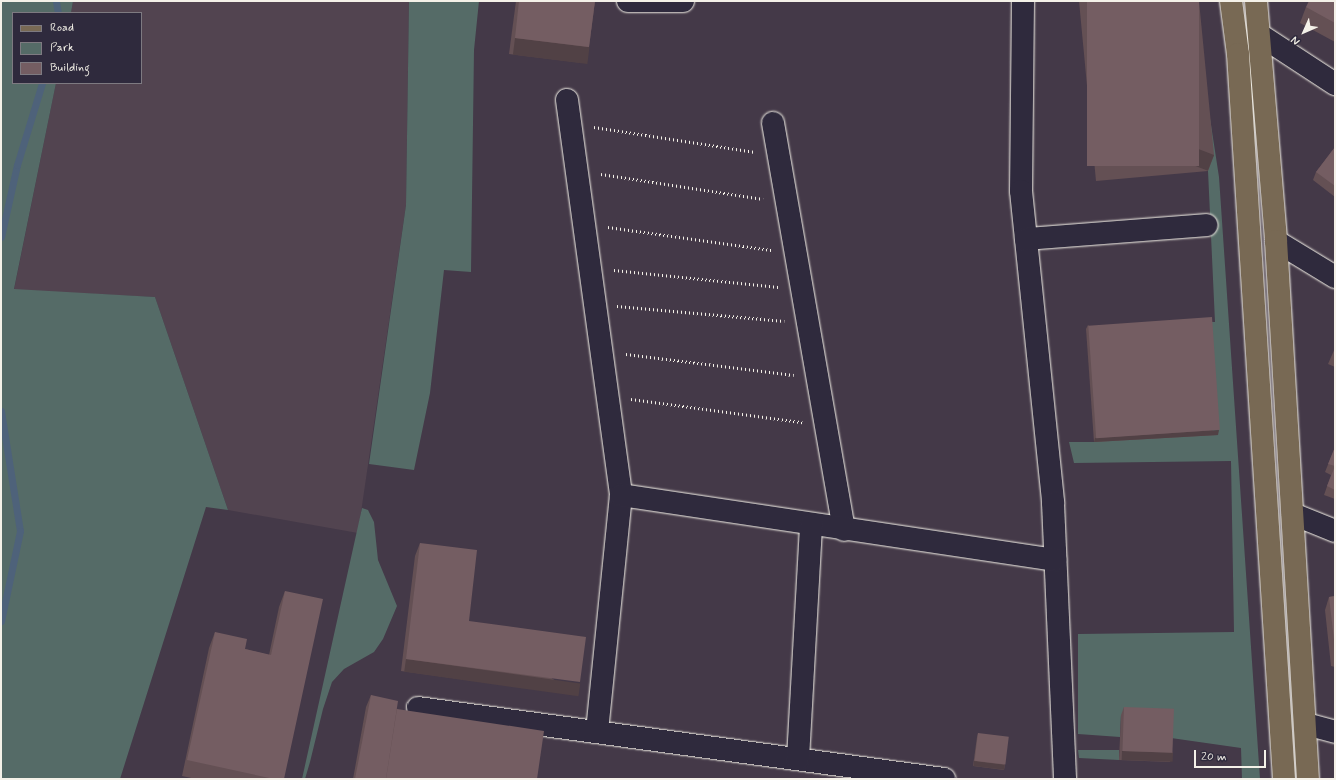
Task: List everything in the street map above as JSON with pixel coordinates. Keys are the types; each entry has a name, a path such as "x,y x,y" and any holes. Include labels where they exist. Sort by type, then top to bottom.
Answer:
{"main road":[{"path":"1231,1 1238,54 1284,779"},
{"path":"1256,1 1276,242 1306,724 1308,779"}],"street":[{"path":"628,1 682,1"},
{"path":"1023,1 1021,191 1053,502 1065,779"},
{"path":"1260,35 1335,84"},
{"path":"567,100 600,351 621,495 597,732"},
{"path":"773,123 844,530"},
{"path":"1026,239 1206,225"},
{"path":"1276,242 1335,277"},
{"path":"621,495 844,530 1055,560"},
{"path":"1293,514 1335,531"},
{"path":"798,759 811,525"},
{"path":"418,708 944,779"},
{"path":"1306,724 1335,732"}],"path":[{"path":"570,123 779,156"},
{"path":"576,171 787,202"},
{"path":"583,224 796,253"},
{"path":"589,268 802,289"},
{"path":"594,304 808,323"},
{"path":"600,351 818,378"},
{"path":"607,396 826,425"}],"shaded area":[{"path":"73,1 409,1 406,205 358,533 228,510 155,297 14,290 56,84 142,84 142,12 71,12"}],"green space":[{"path":"73,1 71,12 12,12 12,84 56,84 14,289 155,297 228,510 206,507 120,779 1,779 1,2"},
{"path":"409,1 479,1 474,50 471,272 444,270 430,393 414,470 369,464 406,205"},
{"path":"1192,1 1219,177 1260,779 1242,779 1241,748 1171,738 1121,715 1120,737 1078,734 1078,634 1234,632 1231,461 1074,463 1069,442 1094,442 1210,322 1215,322 1208,171"},
{"path":"362,508 368,510 374,522 378,560 397,606 383,639 374,652 344,669 332,682 323,709 305,779 302,779"},
{"path":"1078,750 1119,750 1119,760 1079,758"}],"building":[{"path":"519,1 595,1 589,47 515,38"},
{"path":"1087,1 1199,1 1199,166 1087,166"},
{"path":"1309,1 1335,1 1335,23 1306,7"},
{"path":"1335,147 1335,186 1316,172"},
{"path":"1212,317 1220,430 1096,438 1088,326"},
{"path":"1335,447 1335,466 1328,464"},
{"path":"1335,466 1335,490 1327,486"},
{"path":"420,543 477,550 469,621 586,637 580,682 406,659"},
{"path":"285,591 323,599 284,779 274,779 187,760 215,632 247,639 245,649 271,655"},
{"path":"1335,596 1335,648 1329,597"},
{"path":"371,695 398,701 386,779 355,779"},
{"path":"1124,707 1174,709 1172,753 1122,751"},
{"path":"397,709 544,731 537,779 386,779"},
{"path":"978,733 1009,737 1005,765 975,761"}],"waterway":[{"path":"56,1 58,12"},
{"path":"1,237 17,165 42,84"},
{"path":"1,411 20,531 1,621"}]}
